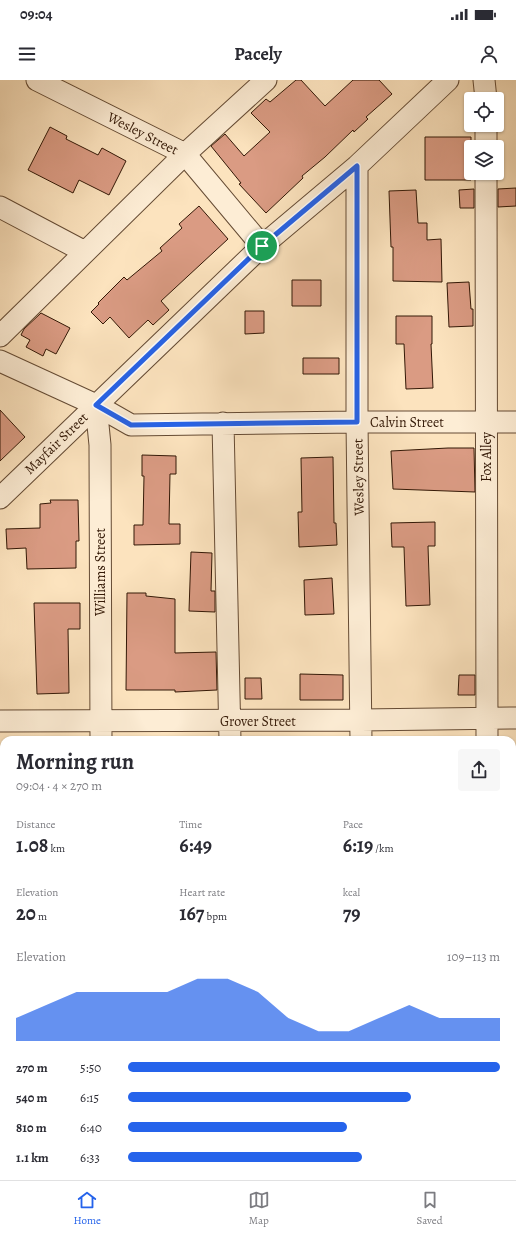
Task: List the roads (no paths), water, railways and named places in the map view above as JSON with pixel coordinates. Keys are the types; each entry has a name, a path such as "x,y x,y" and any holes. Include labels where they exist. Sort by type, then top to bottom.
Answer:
{"street":[{"name":"Wesley Street","path":"37,80 185,154 262,246"},
{"path":"0,336 185,154 266,80"},
{"name":"Mayfair Street","path":"0,498 262,246 357,166 448,80"},
{"path":"484,80 485,92"},
{"name":"Wesley Street","path":"357,166 357,422 361,730"},
{"name":"Fox Alley","path":"486,180 487,736"},
{"path":"0,207 85,252"},
{"name":"Calvin Street","path":"0,361 96,405 131,425 223,423 516,422"},
{"name":"Williams Street","path":"96,405 100,445 101,731"},
{"path":"223,423 230,730"},
{"name":"Grover Street","path":"0,721 101,731 361,730 487,718 516,718"}]}
